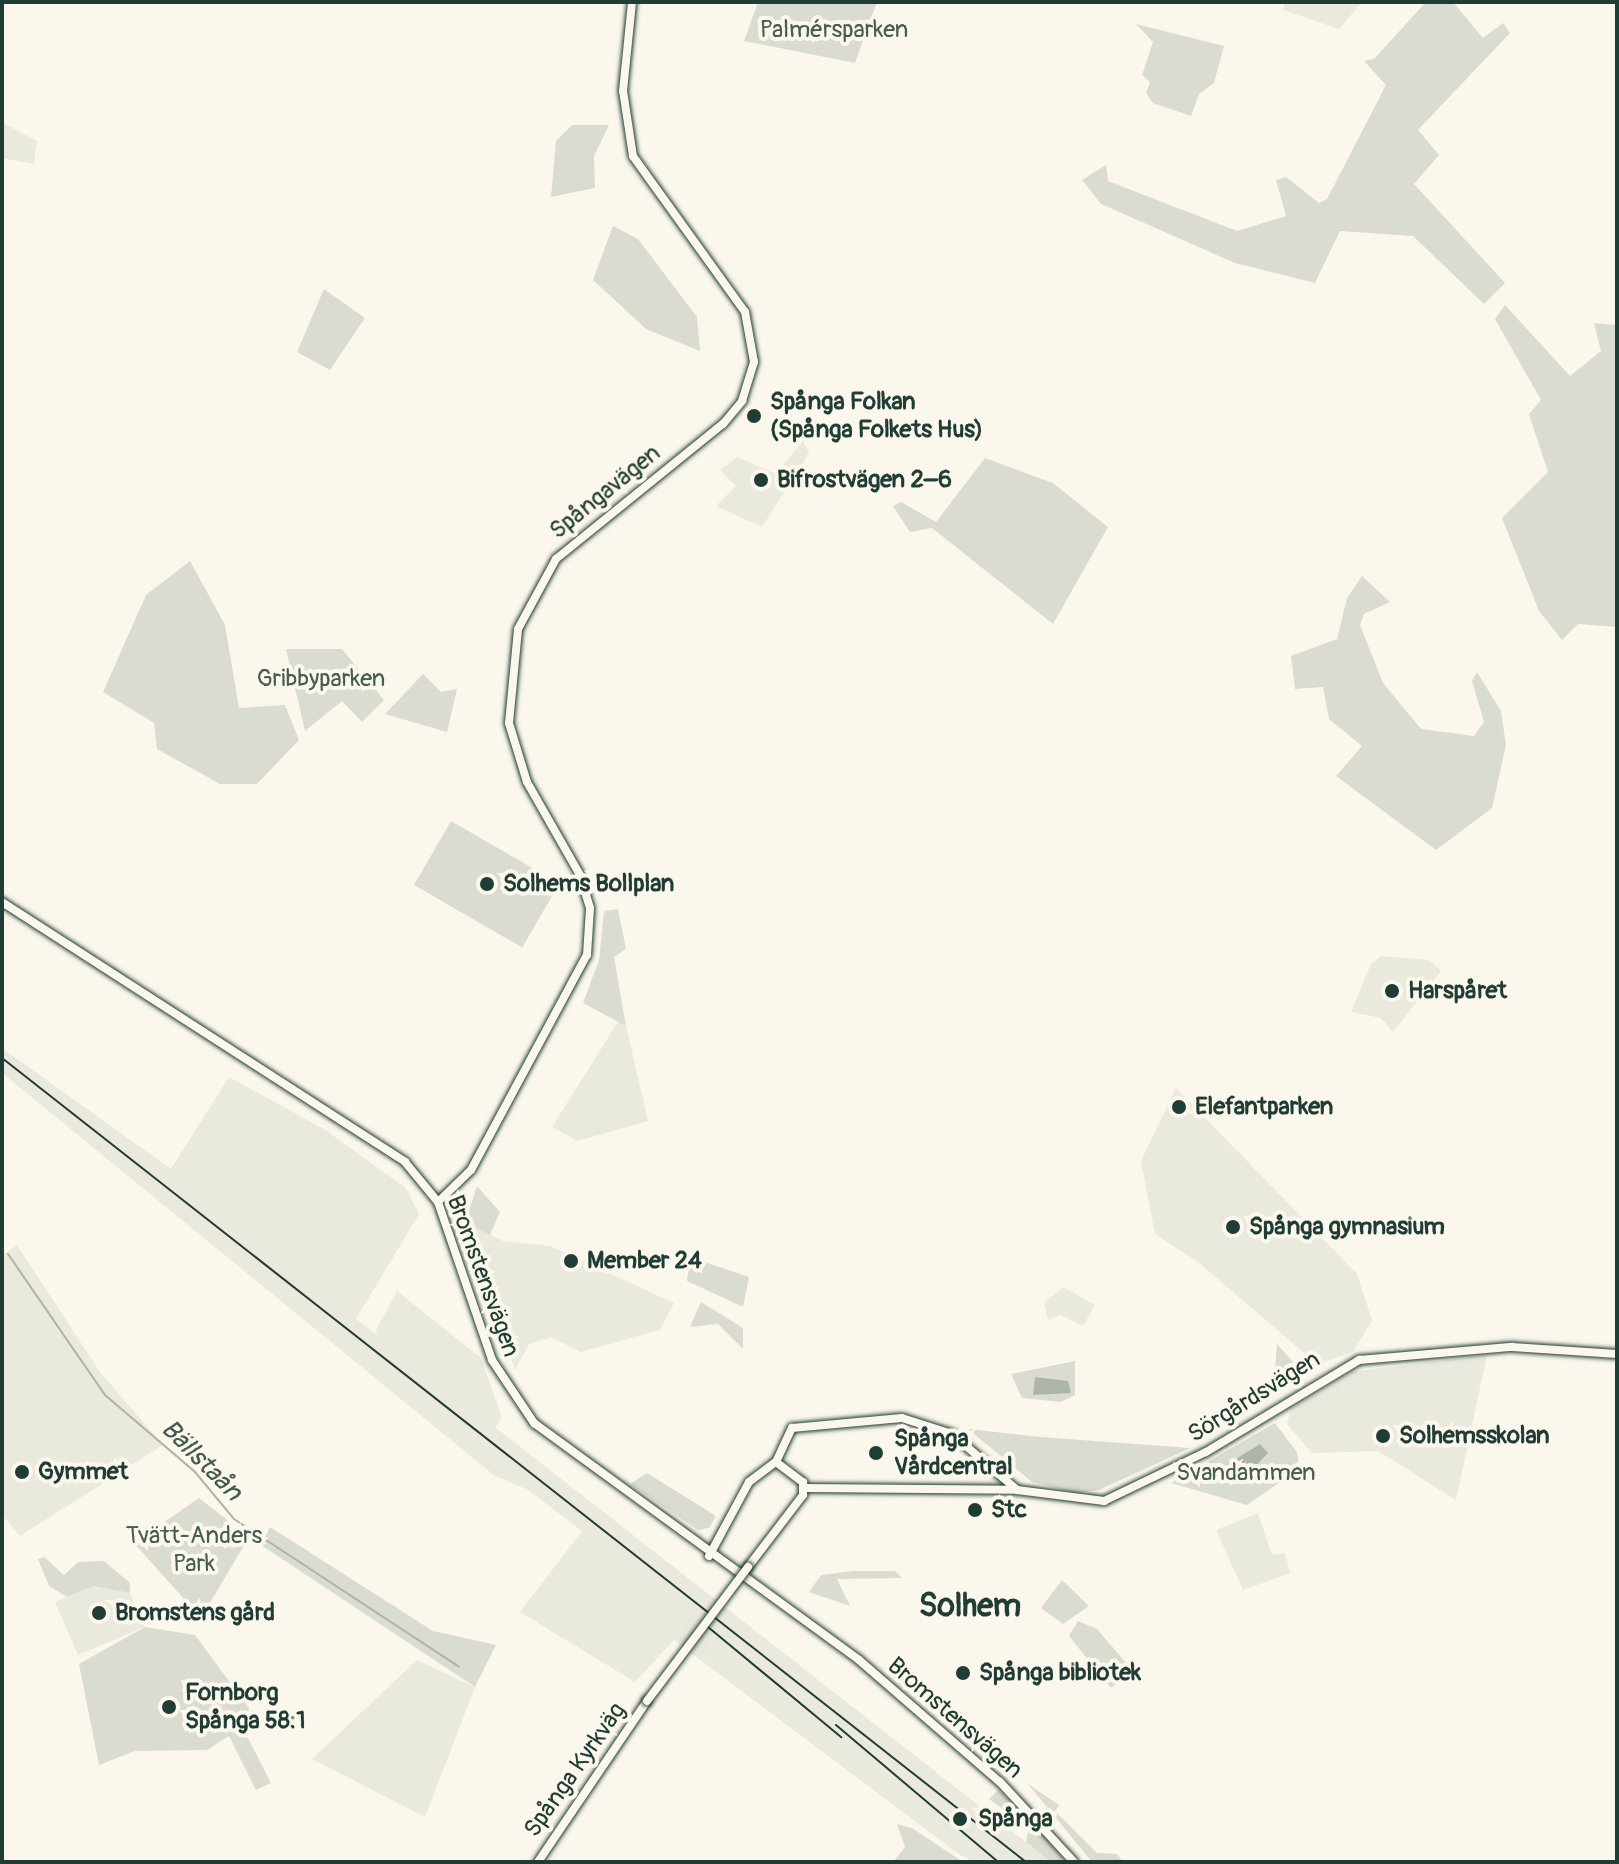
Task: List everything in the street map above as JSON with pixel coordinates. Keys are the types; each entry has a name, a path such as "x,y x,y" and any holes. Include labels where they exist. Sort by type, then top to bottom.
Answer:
{"street":[{"name":"Spångavägen","path":"438,1202 471,1170 587,955 590,908 580,875 527,782 509,723 518,629 556,559 723,424 742,401 754,362 745,312 633,156 623,91 632,2"},
{"name":"Bromstensvägen","path":"2,902 158,1008 385,1146 438,1202 488,1350 517,1403 565,1451 859,1660 1000,1782 1074,1862"},
{"name":"Sörgårdsvägen","path":"805,1488 1017,1490 1104,1501 1206,1452 1359,1360 1512,1347 1617,1354"},
{"path":"709,1556 757,1471 776,1462 792,1428 902,1418 952,1434 1017,1490"},
{"path":"776,1462 805,1488"},
{"name":"Spånga Kyrkväg","path":"538,1862 647,1701 797,1504 805,1488"}],"shaded area":[{"path":"1285,2 1362,2 1339,29 1283,10"},
{"path":"3,123 37,141 34,164 2,158"},
{"name":"Bifrostvägen 2–6","path":"803,441 809,453 762,527 716,506 736,486 720,470 737,457 776,474"},
{"name":"Harspåret","path":"1381,956 1429,960 1441,971 1393,1032 1381,1018 1351,1012 1371,964"},
{"path":"618,1022 626,1026 648,1121 578,1141 552,1127"},
{"path":"2,1048 171,1169 229,1077 324,1129 406,1188 419,1214 356,1319 387,1342 375,1332 397,1291 481,1358 502,1418 495,1427 1051,1862 975,1862 960,1855 674,1640 635,1682 520,1612 582,1531 527,1489 495,1476 2,1073"},
{"name":"Spånga gymnasium","path":"1176,1088 1357,1274 1372,1320 1353,1352 1317,1364 1198,1262 1155,1234 1141,1161"},
{"path":"465,1223 503,1241 550,1246 674,1303 660,1330 581,1352 551,1337 529,1344 515,1370"},
{"path":"17,1245 100,1372 163,1445 20,1536 2,1515 2,1256"},
{"path":"1063,1287 1095,1305 1083,1326 1061,1315 1048,1320 1044,1303"},
{"name":"Solhemsskolan","path":"1487,1355 1456,1500 1378,1451 1312,1453 1287,1424 1291,1409 1351,1372"},
{"path":"1035,1377 1068,1381 1071,1393 1033,1395"},
{"path":"1260,1444 1268,1453 1240,1482 1218,1478 1221,1468"},
{"path":"1258,1513 1272,1555 1285,1553 1290,1573 1243,1590 1216,1530"},
{"name":"Bromstens gård","path":"93,1585 130,1593 145,1627 78,1655 55,1602"},
{"path":"417,1660 475,1687 425,1817 312,1759"}],"green space":[{"name":"Palmérsparken","path":"758,2 877,2 855,63 744,41"},
{"path":"1426,2 1453,2 1483,38 1503,23 1510,33 1418,130 1439,155 1414,184 1505,283 1484,304 1413,236 1340,231 1315,283 1235,263 1101,204 1082,180 1106,165 1108,181 1237,231 1286,216 1276,180 1286,177 1319,203 1327,199 1386,85 1364,61 1374,59"},
{"path":"1136,24 1224,46 1214,83 1199,94 1191,116 1153,103 1146,93 1150,82 1142,75 1153,42"},
{"path":"572,125 609,125 594,156 595,188 551,197 556,141"},
{"path":"613,226 638,239 697,317 700,351 646,329 593,280"},
{"path":"324,289 365,318 330,370 297,352"},
{"path":"1505,305 1570,376 1601,351 1594,323 1617,325 1616,627 1578,624 1562,640 1539,611 1502,518 1548,472 1529,414 1541,400 1495,319"},
{"path":"985,458 1053,483 1108,527 1053,624 932,528 910,532 893,506 901,502 936,522"},
{"path":"190,561 225,625 239,708 285,705 299,740 257,784 220,784 157,749 154,723 103,692 146,595"},
{"path":"1362,576 1390,602 1364,614 1360,625 1383,683 1421,729 1474,736 1484,722 1472,681 1477,672 1501,711 1506,745 1492,808 1436,850 1336,776 1362,746 1329,719 1323,687 1295,689 1291,656 1337,639 1347,598"},
{"name":"Gribbyparken","path":"286,649 342,649 384,700 362,722 342,701 305,731"},
{"path":"423,674 441,692 457,689 447,732 385,714"},
{"name":"Solhems Bollplan","path":"451,821 559,884 522,948 414,885"},
{"path":"618,909 626,949 614,957 626,1026 583,1003 599,960 604,911"},
{"path":"477,1186 500,1212 490,1235 465,1223"},
{"path":"690,1257 749,1277 743,1307 687,1281"},
{"path":"701,1302 743,1328 743,1349 718,1324 690,1327"},
{"path":"1277,1344 1301,1371 1280,1389 1275,1370"},
{"path":"1075,1361 1075,1395 1061,1402 1022,1398 1011,1374"},
{"name":"Svandammen","path":"1275,1423 1297,1452 1299,1469 1247,1505 1171,1483"},
{"path":"968,1429 1190,1448 1099,1490 1077,1493 1032,1482"},
{"path":"647,1473 716,1516 709,1528 698,1530 630,1484"},
{"name":"Tvätt-Anders Park","path":"199,1498 249,1537 201,1618 134,1543"},
{"path":"270,1527 433,1631 496,1645 475,1687 261,1545"},
{"path":"44,1557 64,1575 78,1562 104,1561 130,1583 130,1593 93,1586 67,1597 49,1586 38,1559"},
{"path":"895,1571 902,1578 837,1579 850,1606 809,1592 821,1575"},
{"path":"1062,1580 1089,1606 1063,1624 1041,1608"},
{"path":"1078,1621 1097,1629 1133,1671 1111,1688 1069,1636"},
{"path":"145,1627 195,1635 249,1708 245,1732 271,1783 256,1790 229,1736 207,1750 135,1751 99,1765 79,1664"},
{"path":"1028,1784 1059,1805 1055,1811 1097,1853 1117,1854 1123,1862 1092,1862"},
{"path":"998,1790 1027,1815 1066,1862 1051,1862 1026,1842 1029,1828 989,1799"},
{"path":"897,1824 912,1828 963,1862 893,1862 905,1847"}],"waterway":[{"name":"Bällstaån","path":"8,1254 105,1395 195,1472 234,1519 459,1667"}],"railway":[{"path":"2,1058 1026,1862"},
{"path":"708,1627 841,1737"},
{"path":"836,1725 998,1862"}],"place":[{"name":"Spånga Folkan (Spånga Folkets Hus)","path":"754,416"},
{"name":"Bifrostvägen 2–6","path":"761,480"},
{"name":"Solhems Bollplan","path":"487,884"},
{"name":"Harspåret","path":"1392,991"},
{"name":"Elefantparken","path":"1179,1107"},
{"name":"Spånga gymnasium","path":"1233,1227"},
{"name":"Member 24","path":"571,1261"},
{"name":"Solhemsskolan","path":"1383,1436"},
{"name":"Spånga Vårdcentral","path":"876,1453"},
{"name":"Gymmet","path":"22,1472"},
{"name":"Stc","path":"975,1510"},
{"name":"Bromstens gård","path":"99,1613"},
{"name":"Spånga bibliotek","path":"963,1673"},
{"name":"Fornborg Spånga 58:1","path":"169,1707"},
{"name":"Spånga","path":"960,1819"}],"district":[{"name":"Solhem","path":"970,1606"}]}
